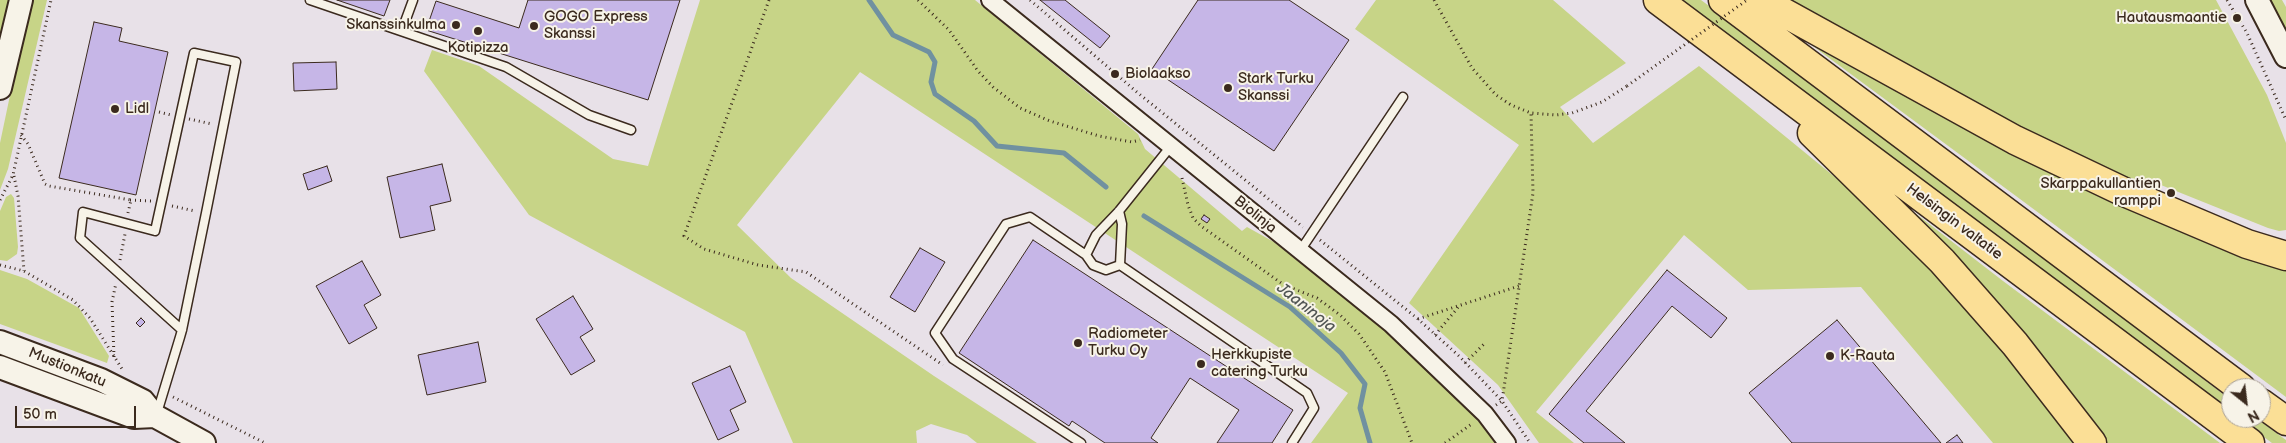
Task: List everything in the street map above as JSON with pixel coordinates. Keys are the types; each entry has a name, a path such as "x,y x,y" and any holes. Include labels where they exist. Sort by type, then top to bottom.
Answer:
{"highway":[{"name":"Helsingin valtatie","path":"1658,0 2250,443"},
{"path":"1723,0 2228,378"},
{"path":"1761,0 2015,140 2122,192 2247,244 2286,256"},
{"path":"1739,60 1942,261 2015,344 2092,443"},
{"path":"2271,410 2286,421"}],"street":[{"path":"0,88 21,0"},
{"name":"Biolinja","path":"990,0 1391,324 1485,414 1507,443"},
{"path":"2257,0 2286,56"},
{"name":"Mustionkatu","path":"0,342 101,380 143,401 155,416 204,443"},
{"name":"Mustionkatu","path":"0,367 134,417 155,416"}],"lane":[{"path":"310,0 506,67 589,116 631,130"},
{"path":"402,30 413,0"},
{"path":"155,416 182,330 236,62 194,53 155,231 83,212 80,238 182,330"},
{"path":"1300,251 1403,97"},
{"path":"1086,255 1096,235 1119,211 1171,146"},
{"path":"1119,211 1122,224 1120,265"},
{"path":"1081,443 953,359 935,333 1006,224 1030,217 1086,255 1093,265 1106,270 1120,265"},
{"path":"1120,265 1307,393 1314,408 1292,443"}],"path":[{"path":"0,200 13,175 51,0"},
{"path":"769,0 684,236 704,249 749,262 806,272 946,367"},
{"path":"918,0 949,30 978,71 993,87 1020,108 1050,121 1099,136 1132,142 1143,140"},
{"path":"1030,0 1128,86"},
{"path":"1434,0 1472,68 1496,95 1511,105 1531,113 1556,115 1587,109 1613,96 1747,0"},
{"path":"2227,0 2247,33 2286,120"},
{"path":"159,112 223,127"},
{"path":"1445,443 1502,401 1532,193 1531,113"},
{"path":"21,135 28,144 45,184 131,200 112,302 114,358"},
{"path":"13,175 18,196 24,271"},
{"path":"1182,178 1182,188 1193,218 1201,226 1284,285 1317,298 1340,315 1359,334 1386,372 1412,443"},
{"path":"0,265 24,271 68,297 83,309 124,372"},
{"path":"1418,319 1519,286"},
{"path":"1435,335 1461,305"},
{"path":"1465,363 1484,344"},
{"path":"164,392 265,443"}],"green space":[{"path":"0,0 11,0 0,48"},
{"path":"30,0 47,0 8,169 0,190 0,143"},
{"path":"700,0 975,0 1138,134 1145,149 1242,231 1247,227 1274,242 1412,352 1454,393 1495,443 1311,443 1348,393 860,72 737,225 791,278 934,376 1037,443 977,443 967,435 931,424 916,431 917,443 793,443 745,332 529,215 424,71 432,50 479,66 613,159 648,166"},
{"path":"1376,0 1553,0 1626,63 1560,107 1593,143 1699,66 1841,182 1932,269 2065,421 2081,443 1993,443 1861,287 1748,290 1684,235 1536,412 1574,443 1539,443 1498,385 1409,303 1519,145 1355,29"},
{"path":"1680,0 1701,0 1759,43 2221,392 2221,406"},
{"path":"1783,0 2216,0 2267,95 2286,143 2286,230 2279,231 2268,228 2151,181 2148,185 2104,170 1953,95"},
{"path":"2268,0 2282,0 2286,7 2286,34"},
{"path":"1798,35 2286,265 2286,397 2271,386 2271,378 2260,378"},
{"path":"11,194 14,198 18,247 17,254 7,261 0,260 0,211 6,197"},
{"path":"1915,213 2220,443 2100,443 1910,217"},
{"path":"0,270 27,279 79,308 109,356 107,363 0,324"},
{"path":"2252,428 2270,428 2286,440 2286,443 2272,443"}],"building":[{"path":"337,0 390,0 384,16"},
{"path":"528,0 680,0 648,100 426,30 436,1 519,28"},
{"path":"1040,0 1065,0 1110,36 1100,48"},
{"path":"1198,0 1289,0 1349,40 1274,151 1152,69"},
{"path":"94,22 122,28 119,41 168,52 136,195 59,178"},
{"path":"336,62 337,89 294,91 293,63"},
{"path":"442,164 451,201 430,206 435,230 400,238 387,177"},
{"path":"327,166 332,181 308,190 303,174"},
{"path":"1204,215 1210,219 1207,223 1201,219"},
{"name":"Radiometer Turku Oy","path":"1033,240 1293,410 1272,443 1217,443 1239,410 1190,378 1151,438 1158,443 1105,443 1072,421 1069,426 959,353"},
{"path":"920,248 945,262 915,312 890,297"},
{"path":"362,261 381,295 364,305 377,328 349,344 316,286"},
{"path":"1667,270 1727,318 1711,338 1672,306 1586,411 1625,443 1584,443 1549,414"},
{"path":"573,296 593,329 580,337 595,361 571,375 536,319"},
{"path":"141,318 145,322 140,327 136,323"},
{"name":"K-Rauta","path":"1837,320 1941,443 1792,443 1749,393"},
{"path":"478,342 486,382 427,395 418,355"},
{"path":"730,366 746,402 730,410 739,430 718,440 692,383"},
{"path":"1957,435 1963,443 1946,443"}],"waterway":[{"name":"Jaaninoja","path":"869,0 893,35 929,52 935,62 931,82 935,94 974,121 997,146 1064,153 1106,187"},
{"name":"Jaaninoja","path":"1144,216 1290,307 1341,353 1365,384 1360,408 1370,443"}],"place":[{"name":"Hautausmaantie","path":"2237,18"},
{"name":"Skanssinkulma","path":"456,25"},
{"name":"GOGO Express Skanssi","path":"534,26"},
{"name":"Kotipizza","path":"478,31"},
{"name":"Biolaakso","path":"1115,74"},
{"name":"Stark Turku Skanssi","path":"1228,88"},
{"name":"Lidl","path":"115,109"},
{"name":"Skarppakullantien ramppi","path":"2171,193"},
{"name":"Radiometer Turku Oy","path":"1078,343"},
{"name":"K-Rauta","path":"1830,356"},
{"name":"Herkkupiste catering Turku","path":"1201,364"}]}
